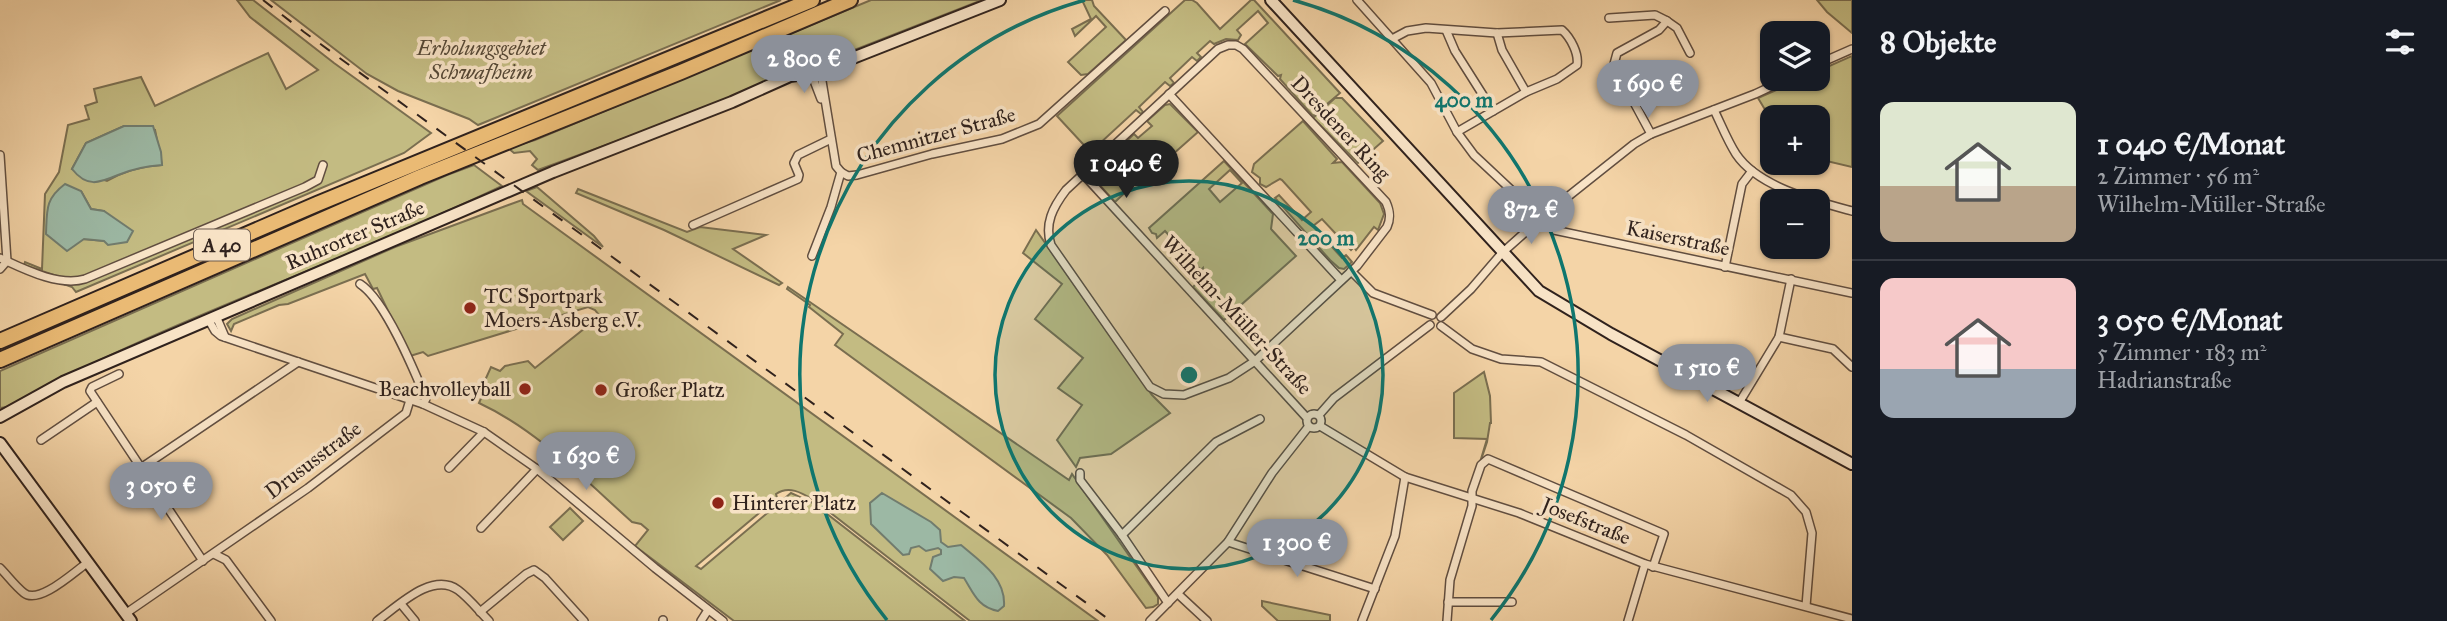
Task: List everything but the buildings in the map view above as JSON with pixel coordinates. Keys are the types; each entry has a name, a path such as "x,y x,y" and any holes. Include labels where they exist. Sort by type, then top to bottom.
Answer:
{"highway":[{"name":"A 40","path":"0,341 407,166 812,0"},
{"name":"A 40","path":"0,360 384,192 681,72 850,0"}],"main road":[{"name":"Ruhrorter Straße","path":"0,417 63,382 553,172 732,102 790,76 815,71 1000,0"},
{"path":"1271,0 1539,291 1852,464"},
{"path":"0,443 128,617"}],"street":[{"name":"Kaiserstraße","path":"1357,0 1431,83 1457,132 1474,155 1554,230 1852,293"},
{"name":"Chemnitzer Straße","path":"815,71 835,166 848,176 857,175 932,154 1002,139 1039,124 1165,11"},
{"path":"1609,18 1655,15 1678,28 1690,53"},
{"path":"1651,134 1616,69 1614,57 1659,30 1667,21"},
{"path":"1392,39 1406,31 1426,28 1497,33 1562,30 1566,34 1578,58 1577,65 1557,79 1526,92 1457,132"},
{"path":"1446,30 1455,51 1493,111"},
{"path":"1497,33 1502,50 1526,92"},
{"name":"Dresdener Ring","path":"1228,45 1236,45 1243,49 1386,202 1390,214 1387,228 1352,271 1255,361 1229,377 1184,395 1164,394 1150,387 1051,245 1047,234 1049,220 1058,201 1169,94 1218,50 1228,45"},
{"path":"1830,59 1852,49"},
{"path":"1430,325 1437,328 1502,253 1541,218 1634,144 1651,134 1760,90"},
{"path":"1169,94 1341,280"},
{"path":"1714,110 1737,155 1764,180 1852,211"},
{"name":"Chemnitzer Straße","path":"693,225 798,179 794,163 798,155 831,139"},
{"path":"0,155 4,259 0,269"},
{"path":"4,259 70,282 85,279 305,187 318,180 323,165"},
{"path":"1725,267 1742,184 1752,171"},
{"name":"Chemnitzer Straße","path":"812,256 841,172"},
{"name":"Wilhelm-Müller-Straße","path":"1083,174 1307,418"},
{"path":"1352,271 1373,293 1432,315 1437,314 1441,321 1472,349 1502,359 1541,362 1686,435 1791,495 1806,512 1812,533 1806,606"},
{"path":"1739,403 1779,337 1791,279"},
{"path":"359,284 375,297 414,368 426,399 423,404"},
{"path":"1430,325 1432,315"},
{"path":"212,317 225,337 423,404 484,432 537,469 646,561 723,621"},
{"path":"1319,415 1334,398 1430,325"},
{"path":"1779,337 1833,349 1852,367"},
{"path":"141,468 298,362"},
{"path":"119,374 89,389 203,561"},
{"name":"Drususstraße","path":"128,617 308,488 405,413 410,400"},
{"path":"41,440 97,402"},
{"path":"1309,426 1307,418 1312,414 1319,415"},
{"path":"1309,426 1320,426 1319,415"},
{"path":"1122,535 1216,442 1260,419"},
{"path":"1150,621 1228,542 1272,473 1309,426"},
{"name":"Josefstraße","path":"1320,426 1405,477 1519,513 1649,565 1852,619"},
{"path":"449,468 484,432"},
{"path":"1447,621 1450,580 1472,506 1472,491 1481,465 1488,459 1664,534 1628,621"},
{"path":"481,527 537,469"},
{"path":"1080,473 1080,481 1122,535 1168,603"},
{"path":"1363,621 1395,536 1405,477"},
{"path":"1228,542 1375,589"},
{"path":"214,554 226,560 271,621"},
{"path":"0,568 26,595 34,597 44,594 88,563"},
{"path":"480,612 534,570 545,578 584,621"},
{"path":"377,621 426,588 441,584 457,590 489,621"},
{"path":"1178,594 1207,621"},
{"path":"1448,602 1512,602"},
{"path":"401,604 415,621"},
{"path":"701,621 708,610"}],"green space":[{"path":"237,0 253,0 431,133 404,153 76,292 72,287 55,281 63,278 24,265 25,262 42,269 45,194 59,172 68,125 89,119 85,106 97,102 94,89 141,77 155,106 268,53 286,89 318,70 250,17","holes":["124,126 155,130 162,165 120,174 107,181 72,169 86,143","81,191 91,209 104,211 104,241 84,239"]},
{"name":"Erholungsgebiet Schwafheim","path":"271,0 781,0 478,125 398,91 367,74"},
{"path":"871,0 982,0 688,115 538,170 532,165 537,159 530,151 514,153 508,148 535,140"},
{"path":"1082,0 1092,0 1094,6 1126,40 1088,74 1081,75 1068,62 1106,27 1096,16 1075,36 1072,29 1091,19"},
{"path":"1185,0 1197,3 1220,29 1254,0 1340,93 1313,116 1280,79 1281,75 1278,76 1245,44 1268,23 1258,11 1237,30 1241,35 1238,40 1226,39 1214,44 1210,41 1197,53 1201,57 1197,61 1192,57 1170,78 1174,83 1170,86 1165,82 1139,107 1143,112 1141,114 1136,110 1098,145 1102,150 1095,157 1057,116"},
{"path":"1817,0 1852,0 1852,33 1827,12"},
{"path":"1852,56 1852,167 1830,162 1830,105 1762,105 1758,98 1774,91 1830,91 1830,66"},
{"path":"1335,98 1342,98 1383,141 1358,163 1313,118"},
{"path":"1170,104 1198,132 1163,163 1159,160 1115,202 1095,180 1095,170 1106,160 1110,164 1120,154 1117,150 1134,134 1138,138 1152,126 1147,121 1165,105"},
{"path":"1303,121 1337,159 1333,163 1342,162 1380,203 1384,214 1378,230 1374,227 1356,250 1354,247 1351,250 1322,219 1313,226 1342,258 1346,255 1352,262 1344,269 1330,260 1275,198 1279,195 1302,220 1311,212 1282,180 1266,187 1260,184 1260,178 1252,172 1254,164"},
{"path":"455,152 459,154 116,299 0,352 0,348"},
{"path":"1224,161 1273,214 1271,229 1296,256 1224,320 1193,287 1204,276 1203,268 1201,270 1165,231 1157,238 1149,228","holes":["1230,170 1242,183 1220,202 1209,189"]},
{"path":"474,165 502,186 128,347 7,407 0,408 0,371"},
{"path":"537,187 594,236 603,247 526,191"},
{"path":"578,189 687,232 700,227 766,235 733,249 782,283 779,285 664,230 576,193"},
{"path":"522,200 523,204 1098,621 970,621 814,500 786,490 776,494 777,498 696,566 701,569 791,493 813,503 965,621 734,621 635,546 648,530 641,524 632,522 540,441 479,403 485,389 482,387 491,367 500,371 505,366 528,361 535,368 600,316 588,307 428,356 423,352 410,356 377,288 373,289 365,274 234,324 231,331 227,324 232,319 395,247"},
{"path":"1036,230 1152,395 1170,413 1111,454 1080,458 1076,467 1057,440 1082,405 1058,388 1083,358 1035,319 1062,284 1023,253"},
{"path":"788,287 1069,480 1072,474 1158,597 1158,604 1146,608 1107,555 1071,518 835,345 843,334 787,289"},
{"path":"1484,372 1490,396 1491,423 1487,442 1478,469 1487,439 1454,438 1454,393"},
{"path":"570,508 583,521 563,540 550,527"},
{"path":"1262,601 1330,615 1330,621 1278,621 1262,606"}],"shaded area":[{"path":"124,126 153,126 162,165 134,169 99,182 83,179 72,169 86,143"},
{"path":"65,184 81,191 91,209 104,211 133,231 127,242 108,245 104,241 84,239 67,251 46,234 50,200"},
{"path":"882,493 931,522 940,530 941,542 948,547 961,545 983,564 1001,587 1004,606 998,611 986,606 977,599 964,578 954,577 943,581 930,569 933,557 941,554 938,548 926,551 919,546 911,548 909,554 903,555 871,524 870,503"}],"railway":[{"path":"263,0 1111,621"}],"place":[{"name":"TC Sportpark Moers-Asberg e.V.","path":"470,308"},
{"name":"Beachvolleyball","path":"525,389"},
{"name":"Großer Platz","path":"601,390"},
{"name":"Hinterer Platz","path":"718,503"}]}
